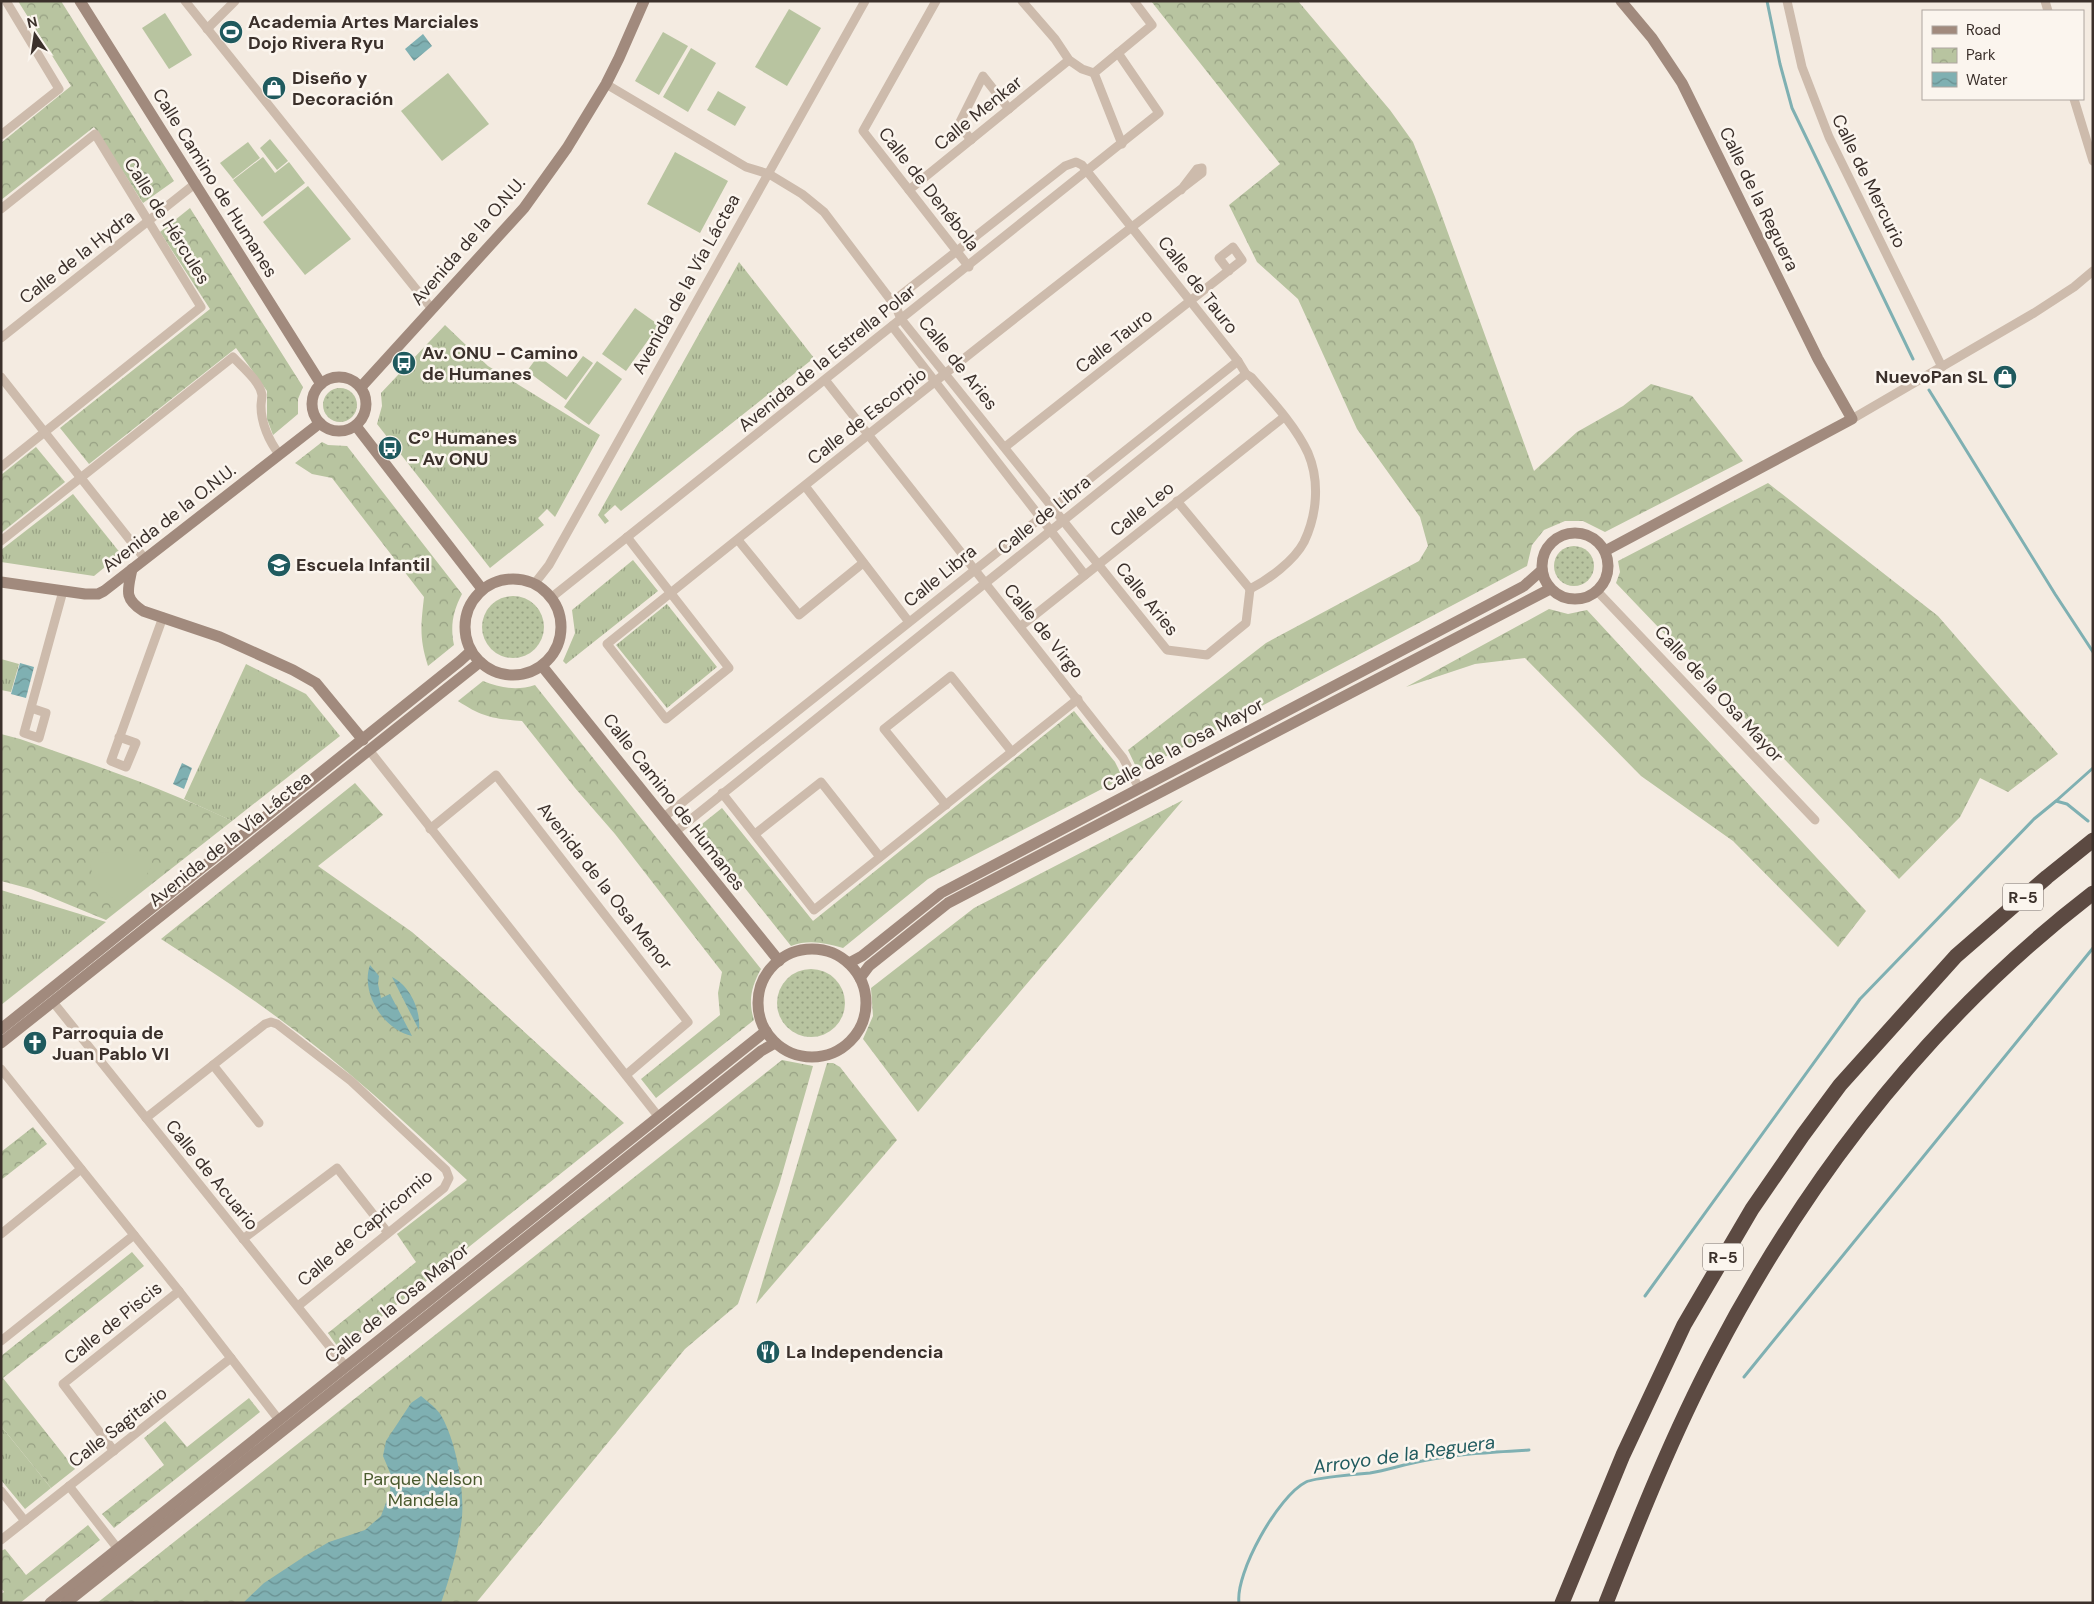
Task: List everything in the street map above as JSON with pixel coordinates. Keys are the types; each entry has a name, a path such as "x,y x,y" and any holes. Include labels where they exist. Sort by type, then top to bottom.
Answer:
{"highway":[{"name":"R-5","path":"1562,1603 1623,1455 1684,1325 1752,1209 1803,1135 1840,1085 1956,956 2093,840"},
{"name":"R-5","path":"1606,1603 1637,1522 1714,1354 1788,1227 1821,1178 1888,1091 1930,1043 2003,969 2093,893"}],"street":[{"path":"1,135 59,89 6,1"},
{"name":"Calle Camino de Humanes","path":"80,1 321,384"},
{"path":"185,1 432,309"},
{"path":"207,29 235,1"},
{"name":"Avenida de la O.N.U.","path":"361,387 524,208 567,148 606,84 620,58 644,1"},
{"name":"Avenida de la Vía Láctea","path":"535,583 548,565 865,1"},
{"name":"Calle de Denébola","path":"936,1 863,131 968,267"},
{"path":"1022,1 1055,39 1069,60 1082,69 1094,73"},
{"path":"1094,73 1152,25 1134,1"},
{"name":"Calle de la Reguera","path":"1622,1 1652,38 1682,83 1818,360 1852,419"},
{"name":"Calle de Mercurio","path":"1787,1 1802,67 1814,102 1829,137 1942,367"},
{"name":"Avenida de la Estrella Polar","path":"552,597 826,381 1159,113 1118,53"},
{"name":"Calle Menkar","path":"909,190 1069,60"},
{"path":"1094,73 1122,144"},
{"path":"971,140 959,124 983,76 1009,109"},
{"name":"Calle de Aries","path":"606,84 746,167 769,174 802,194 824,212 892,302 901,319 1098,565"},
{"path":"2074,100 2093,161"},
{"name":"Calle de Hércules","path":"1,209 95,134 202,307 1,467"},
{"path":"892,302 1068,164 1076,162 1088,171"},
{"name":"Calle de Tauro","path":"1088,171 1238,361 1246,374 1251,377 1284,417"},
{"name":"Calle de la Hydra","path":"1,338 196,184"},
{"name":"Calle de Escorpio","path":"627,537 669,594 729,668 666,719 607,644 669,594 738,540 868,435 1181,190"},
{"name":"Calle Tauro","path":"1005,447 1229,271 1242,260 1233,247 1219,258 1229,271"},
{"path":"1605,551 1852,419 2034,313 2074,287 2093,271"},
{"name":"Calle de Aries","path":"892,326 1042,517 1085,575"},
{"path":"1,541 233,357 258,385 262,395 260,407 264,426 271,444 279,454"},
{"name":"Calle Libra","path":"664,817 1238,361"},
{"name":"Calle de Libra","path":"675,832 1246,374"},
{"path":"1,377 145,559"},
{"path":"334,377 342,377 355,382 361,387 365,394 366,412 356,426 347,430 337,431 328,429 320,423 315,416 313,399 321,384 334,377"},
{"name":"Calle de Virgo","path":"826,381 1078,699 1123,758 1139,788"},
{"path":"1177,501 1250,589 1265,581 1286,564 1303,542 1316,506 1314,469 1302,442 1284,417"},
{"name":"Calle Leo","path":"1020,626 1284,417"},
{"name":"Avenida de la O.N.U.","path":"63,591 98,594 104,591 320,423"},
{"path":"356,426 482,589"},
{"path":"805,486 909,622"},
{"path":"1573,533 1588,536 1598,542 1605,551 1608,559 1608,571 1604,582 1597,591 1580,599 1564,597 1550,588 1542,570 1545,552 1552,542 1562,536 1573,533"},
{"path":"738,540 799,615 863,563"},
{"name":"Calle Aries","path":"1098,565 1167,650 1207,655 1246,623 1250,589"},
{"path":"132,569 128,595 130,601 143,610 220,637 270,658 316,683 658,1116"},
{"name":"Calle de la Osa Mayor","path":"849,963 862,956 941,893 1524,586 1542,570"},
{"path":"508,578 522,579 535,583 552,597 559,611 562,626 560,641 553,655 542,666 527,673 510,675 499,673 480,662 471,651 465,635 465,618 471,602 482,589 494,582 508,578"},
{"path":"1,582 63,591 31,708"},
{"name":"Calle de la Osa Mayor","path":"860,978 869,966 948,903 1550,588"},
{"name":"Calle de la Osa Mayor","path":"1597,591 1815,820"},
{"path":"119,737 163,617"},
{"name":"Avenida de la Vía Láctea","path":"1,1043 366,745 471,651"},
{"name":"Avenida de la Vía Láctea","path":"1,1029 366,745 480,662"},
{"name":"Calle Camino de Humanes","path":"542,666 779,961"},
{"path":"946,805 884,729 950,676 1012,752"},
{"path":"722,793 814,910 1078,699"},
{"name":"Avenida de la Osa Menor","path":"430,829 496,774 688,1022 626,1074"},
{"path":"755,834 821,782 880,857"},
{"path":"814,949 838,956 849,963 860,978 866,999 864,1019 858,1033 847,1045 835,1052 821,1057 799,1056 775,1043 766,1031 760,1017 758,1001 761,986 768,972 779,961 802,951 814,949"},
{"name":"Calle de Acuario","path":"53,1002 346,1367"},
{"name":"Calle de Capricornio","path":"146,1118 265,1024 271,1022 277,1024 350,1081 446,1170 449,1178 444,1188 298,1306"},
{"name":"Calle de la Osa Mayor","path":"50,1603 766,1031"},
{"name":"Calle de la Osa Mayor","path":"66,1603 762,1050 775,1043"},
{"path":"213,1065 259,1123"},
{"name":"Calle de Piscis","path":"1,1069 179,1291 279,1420"},
{"path":"243,1239 336,1168 388,1233"},
{"path":"1,1234 81,1169"},
{"path":"1,1341 134,1235"},
{"name":"Calle de Piscis","path":"114,1451 63,1384 179,1291"},
{"name":"Calle Sagitario","path":"1,1540 231,1358"},
{"path":"69,1486 118,1548"},
{"path":"1,1491 25,1521"}],"green space":[{"path":"18,1 61,1 174,181 143,203 94,127 1,200 1,143 71,86"},
{"path":"1151,1 1298,1 1390,110 1413,142 1435,197 1534,471 1577,432 1623,406 1651,384 1692,396 1743,461 1605,532 1583,521 1565,521 1544,530 1532,545 1527,566 1138,771 1128,750 1266,643 1419,561 1428,546 1420,517 1357,429 1298,299 1257,262 1229,205 1280,164"},
{"path":"789,9 821,28 787,86 755,67"},
{"path":"165,13 192,55 169,69 142,28"},
{"path":"663,32 688,46 659,95 635,81"},
{"path":"691,48 716,63 688,112 663,97"},
{"path":"448,73 489,124 442,161 401,111"},
{"path":"718,91 746,107 735,126 707,110"},
{"path":"270,139 288,161 277,170 260,148"},
{"path":"248,142 260,158 233,179 220,163"},
{"path":"675,152 728,181 700,233 647,204"},
{"path":"263,157 275,173 289,162 305,183 262,217 233,180"},
{"path":"308,186 351,239 305,275 263,222"},
{"path":"190,208 303,387 298,399 298,414 273,435 267,419 267,391 236,348 89,464 60,428 210,309 160,232"},
{"path":"739,262 814,358 621,511 615,505 604,515 609,521 605,524 598,515"},
{"path":"635,308 659,325 626,371 602,354"},
{"path":"445,325 488,366 600,435 555,517 547,509 538,518 544,525 490,568 377,424 382,406 381,393"},
{"path":"538,356 567,377 583,356 593,363 566,400 527,371"},
{"path":"597,361 622,379 589,425 564,407"},
{"path":"340,388 352,393 357,405 352,417 340,422 328,417 323,405 328,393"},
{"path":"322,442 328,445 347,446 462,594 456,606 453,619 454,645 428,666 423,647 422,632 424,597 332,478 312,474 295,463"},
{"path":"36,447 65,482 1,533 1,475"},
{"path":"1768,483 1938,616 2058,754 2008,792 1980,778 1960,817 1899,879 1616,583 1620,572 1618,561"},
{"path":"73,494 121,554 94,576 1,562 1,550"},
{"path":"1578,546 1585,549 1591,555 1594,566 1593,574 1585,583 1578,586 1570,586 1563,583 1555,574 1554,562 1557,555 1566,547"},
{"path":"633,560 658,591 566,664 563,661 575,633 572,610"},
{"path":"513,596 530,601 535,605 539,610 544,627 539,644 535,649 530,653 513,658 496,653 491,649 487,644 482,627 487,610 491,605 496,601"},
{"path":"667,604 717,667 667,708 616,645"},
{"path":"1549,609 1568,614 1587,610 1866,911 1838,947 1733,841 1641,776 1525,658 1475,664 1406,687"},
{"path":"1,659 19,664 11,692 1,690"},
{"path":"246,664 306,694 340,736 232,821 184,799"},
{"path":"483,681 509,688 535,685 761,969 751,994 754,1020 656,1098 641,1079 720,1015 718,993 722,972 615,834 575,788 522,721 488,716 474,711 458,701"},
{"path":"1074,711 1115,762 1123,778 928,879 843,948 811,942 791,946 697,828 722,808 813,921"},
{"path":"1,734 127,777 232,821 106,920 31,889 1,881"},
{"path":"355,783 383,815 318,866 412,932 462,975 624,1123 340,1350 328,1333 416,1262 397,1234 467,1180 397,1115 325,1053 246,995 161,939"},
{"path":"1183,800 918,1112 863,1039 873,1016 871,988 974,908"},
{"path":"102,852 152,857 150,869 146,875 137,887 122,901 107,893 93,874 91,869 92,860"},
{"path":"1,890 106,922 1,1005"},
{"path":"804,969 818,969 830,974 840,984 845,996 845,1010 840,1022 830,1032 818,1037 804,1037 792,1032 782,1022 777,1010 777,996 782,984 792,974"},
{"name":"Parque Nelson Mandela","path":"782,1060 813,1066 779,1185 738,1304 685,1349 476,1603 97,1603"},
{"path":"827,1063 833,1063 840,1067 897,1140 756,1304"},
{"path":"33,1127 47,1144 1,1180 1,1152"},
{"path":"132,1252 144,1266 3,1378 75,1469 51,1488 1,1426 1,1356"},
{"path":"249,1398 260,1412 114,1528 102,1514 164,1465 144,1438 165,1421 187,1447"},
{"path":"1,1426 51,1488 25,1509 1,1480"},
{"path":"88,1525 100,1540 20,1603 1,1603 1,1594 4,1592 1,1588 1,1551 5,1549 26,1575"}],"water":[{"path":"423,34 432,46 414,61 405,49"},
{"path":"20,663 34,667 26,698 11,694"},
{"path":"182,763 192,768 184,789 173,784"},
{"path":"370,965 379,976 378,984 381,998 390,994 412,1036 392,1026 377,1009 368,987"},
{"path":"392,977 404,986 413,999 418,1015 419,1030"},
{"path":"421,1396 438,1411 447,1428 456,1455 461,1485 462,1513 459,1535 453,1564 441,1603 243,1603 264,1583 305,1556 329,1542 365,1530 381,1516 390,1492 391,1475 383,1456 386,1441 411,1403"}],"waterway":[{"path":"1767,1 1780,64 1792,108 1913,359"},
{"path":"1929,390 2093,652"},
{"path":"2088,821 2067,804 2056,801 2093,768"},
{"path":"1645,1296 1860,999 2034,819 2056,801"},
{"path":"1744,1377 2093,948"},
{"name":"Arroyo de la Reguera","path":"1239,1603 1244,1573 1260,1536 1283,1503 1295,1490 1306,1482 1370,1473 1416,1462 1448,1457 1529,1450"}],"place":[{"name":"Academia Artes Marciales Dojo Rivera Ryu","path":"231,32"},
{"name":"Diseño y Decoración","path":"274,88"},
{"name":"Av. ONU - Camino de Humanes","path":"404,363"},
{"name":"NuevoPan SL","path":"2005,377"},
{"name":"Cº Humanes - Av ONU","path":"390,448"},
{"name":"Escuela Infantil","path":"279,565"},
{"name":"Parroquia de Juan Pablo VI","path":"35,1043"},
{"name":"La Independencia","path":"768,1352"}]}
